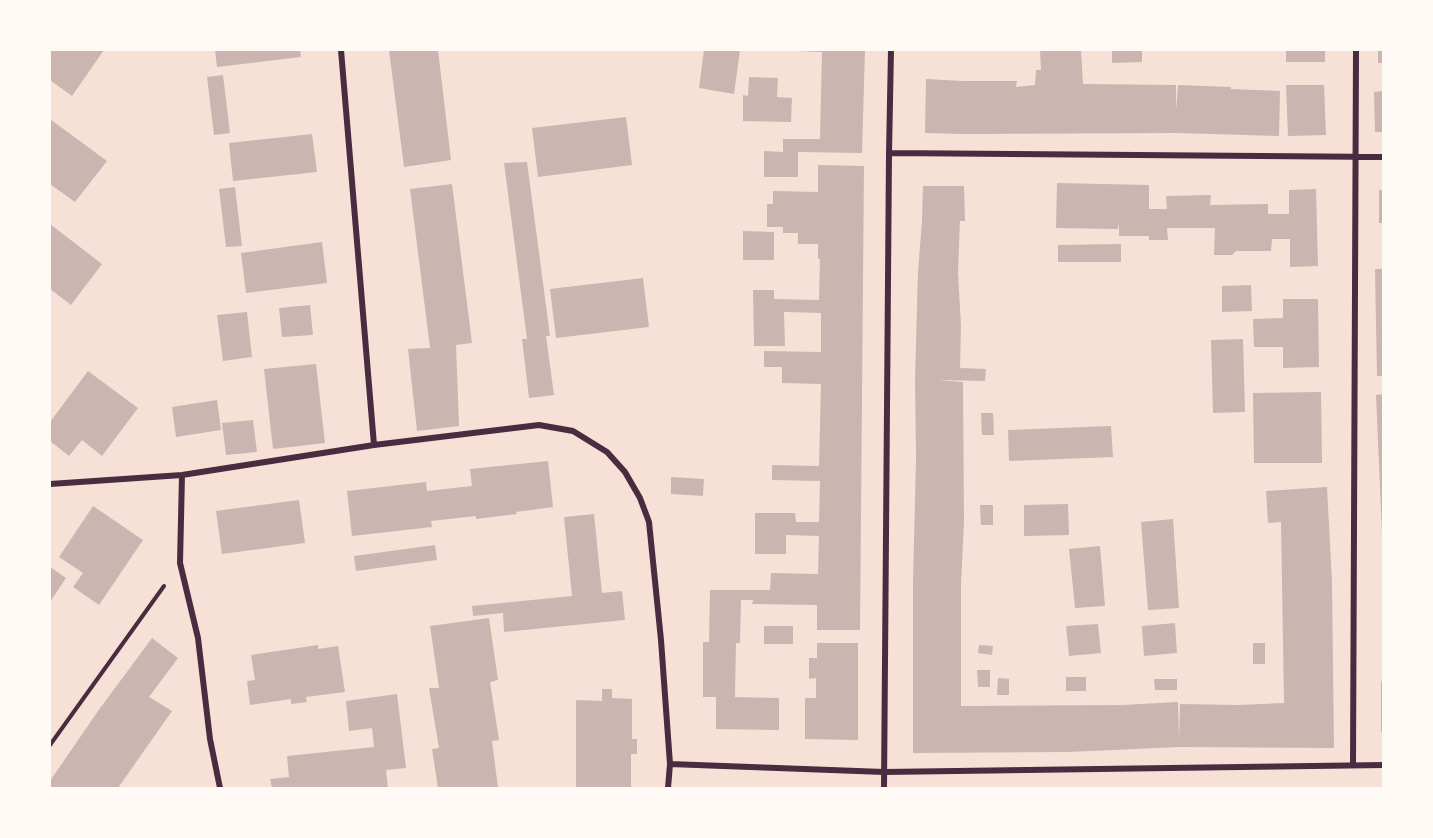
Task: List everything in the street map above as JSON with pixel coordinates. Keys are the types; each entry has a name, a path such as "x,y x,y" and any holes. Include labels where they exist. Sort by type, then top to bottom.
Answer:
{"street":[{"path":"341,50 374,446"},
{"path":"884,789 891,50"},
{"path":"1353,764 1356,50"},
{"path":"889,153 1383,157"},
{"path":"50,484 182,475 374,446 539,425 573,431 607,452 625,472 640,498 649,522 670,764 668,789"},
{"path":"182,475 180,563 198,638 210,739 220,789"},
{"path":"670,764 884,772 1383,765"}],"path":[{"path":"50,745 180,563"}],"building":[{"path":"50,50 104,50 72,96 50,80"},
{"path":"215,50 300,50 301,57 217,67"},
{"path":"389,50 438,50 451,160 404,167"},
{"path":"704,50 740,50 734,94 699,88"},
{"path":"797,50 865,50 862,153 798,152 798,177 764,177 764,151 783,152 783,139 820,139 822,52"},
{"path":"1040,50 1081,50 1083,84 1176,85 1176,111 1178,85 1280,91 1279,136 1177,133 925,133 926,79 1017,81 1016,87 1035,85 1036,70 1041,70"},
{"path":"1112,50 1142,50 1142,62 1112,63"},
{"path":"1286,50 1325,50 1325,62 1286,62"},
{"path":"1378,50 1383,50 1383,63 1378,63"},
{"path":"223,75 230,133 214,135 207,77"},
{"path":"749,77 778,78 777,97 792,98 791,122 743,121 743,95 748,96"},
{"path":"1286,85 1324,85 1326,135 1288,136"},
{"path":"1383,91 1383,132 1375,132 1374,92"},
{"path":"626,117 632,165 538,177 532,128"},
{"path":"50,119 107,161 75,202 50,184"},
{"path":"312,134 317,172 233,181 229,143"},
{"path":"527,162 550,336 546,336 554,395 529,398 522,339 527,339 504,163"},
{"path":"818,165 864,166 860,630 817,630 817,605 752,604 753,600 741,600 740,643 736,643 735,697 779,698 779,730 716,729 716,697 703,697 703,642 709,642 710,590 770,590 771,573 818,574 819,536 786,535 786,554 755,554 755,513 795,513 796,522 819,522 820,481 772,480 772,465 819,466 821,384 782,383 782,367 764,367 764,351 821,352 821,313 784,312 785,346 754,346 753,290 774,290 774,299 819,300 818,244 798,244 798,233 783,233 783,227 767,227 767,204 773,204 773,191 818,192"},
{"path":"1057,183 1149,185 1149,209 1167,209 1166,196 1211,195 1210,205 1268,204 1268,214 1289,214 1289,190 1316,189 1318,266 1290,267 1290,239 1272,239 1271,251 1236,251 1232,255 1214,255 1215,228 1167,228 1168,240 1149,240 1149,236 1119,236 1119,221 1118,229 1056,228"},
{"path":"452,184 472,343 456,345 459,426 417,431 408,349 430,348 410,189"},
{"path":"923,186 964,186 965,221 960,221 958,272 961,326 960,368 986,369 985,381 937,380 963,382 964,522 961,585 961,706 1122,705 1178,702 1179,738 1180,704 1284,703 1281,522 1268,523 1266,491 1327,487 1332,582 1334,748 1180,747 1068,752 913,753 915,379"},
{"path":"235,187 242,246 226,247 219,189"},
{"path":"1379,190 1383,190 1383,223 1379,223"},
{"path":"50,224 102,264 71,305 50,289"},
{"path":"743,231 774,232 774,260 743,260"},
{"path":"322,242 327,283 246,293 241,253"},
{"path":"1121,244 1121,262 1058,262 1058,245"},
{"path":"1375,269 1383,269 1383,376 1377,376"},
{"path":"643,278 649,327 556,338 550,289"},
{"path":"1251,285 1252,311 1222,312 1222,286"},
{"path":"1283,299 1318,299 1319,367 1283,368 1283,347 1254,347 1253,319 1283,318"},
{"path":"310,305 313,335 282,337 279,308"},
{"path":"247,312 252,357 223,361 217,315"},
{"path":"1243,339 1245,412 1213,413 1211,340"},
{"path":"316,364 325,443 273,449 264,369"},
{"path":"88,371 138,408 102,456 82,440 69,456 50,441 50,422"},
{"path":"1321,392 1322,463 1254,463 1253,393"},
{"path":"1383,394 1383,534 1382,534 1376,395"},
{"path":"217,400 221,430 176,437 172,407"},
{"path":"981,413 993,413 994,435 982,435"},
{"path":"253,420 257,452 226,455 222,423"},
{"path":"1111,426 1113,457 1009,461 1008,430"},
{"path":"548,461 553,507 476,519 476,516 431,521 432,527 352,536 347,491 426,482 427,491 472,486 470,469"},
{"path":"671,477 704,479 703,496 671,494"},
{"path":"299,500 305,543 222,554 216,511"},
{"path":"1068,504 1069,535 1024,536 1024,505"},
{"path":"980,505 993,505 993,525 981,525"},
{"path":"93,506 143,540 99,605 73,587 83,573 59,557"},
{"path":"594,514 602,593 622,591 625,620 504,632 503,613 473,616 472,606 572,596 564,517"},
{"path":"1173,519 1179,608 1148,610 1141,522"},
{"path":"435,545 437,560 356,571 354,556"},
{"path":"1100,546 1105,606 1075,608 1069,549"},
{"path":"50,567 66,578 50,602"},
{"path":"489,618 498,680 490,682 499,740 492,741 498,788 438,788 432,749 439,748 429,688 439,688 430,626"},
{"path":"1175,623 1177,653 1144,656 1142,626"},
{"path":"1098,624 1101,653 1069,656 1066,626"},
{"path":"764,626 793,626 793,644 764,644"},
{"path":"152,638 178,658 149,697 172,711 118,788 50,788 50,781"},
{"path":"817,643 858,643 858,740 805,739 805,698 816,698 816,678 809,679 809,658 817,658"},
{"path":"1253,643 1265,643 1265,664 1253,664"},
{"path":"318,645 318,649 338,646 345,692 306,697 307,702 291,704 291,699 250,705 247,681 255,680 251,655"},
{"path":"979,645 993,646 992,655 978,653"},
{"path":"977,670 990,670 990,687 978,687"},
{"path":"1066,677 1086,677 1086,691 1066,691"},
{"path":"998,678 1009,679 1009,695 997,695"},
{"path":"1154,679 1177,679 1177,690 1155,690"},
{"path":"1381,681 1383,681 1383,732 1381,732"},
{"path":"602,689 612,689 612,698 632,699 632,739 637,739 637,754 631,754 631,788 576,788 576,700 602,701"},
{"path":"397,694 406,768 386,770 388,788 272,788 270,779 289,777 287,756 374,747 372,728 349,731 346,701"}]}
